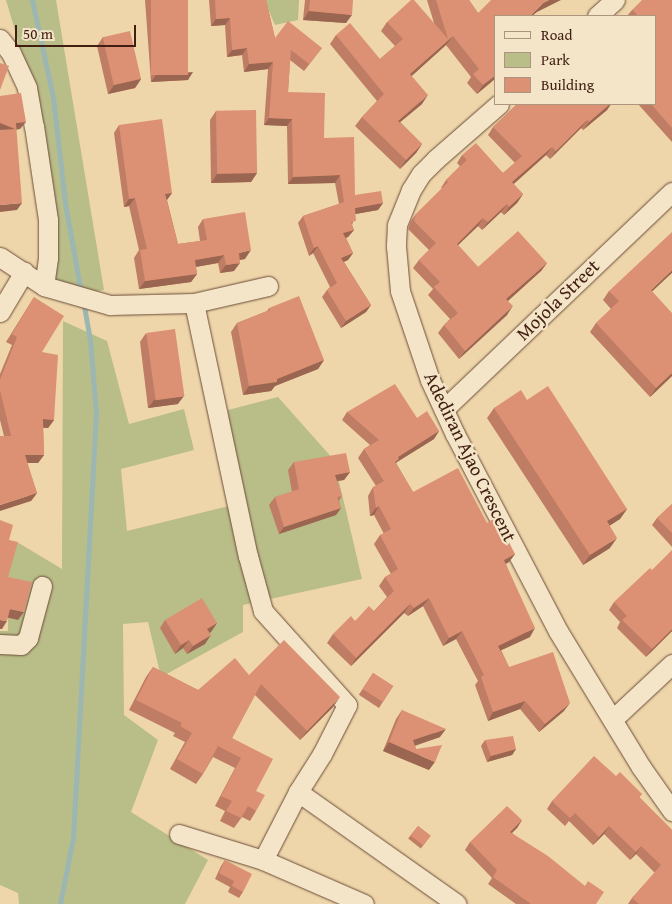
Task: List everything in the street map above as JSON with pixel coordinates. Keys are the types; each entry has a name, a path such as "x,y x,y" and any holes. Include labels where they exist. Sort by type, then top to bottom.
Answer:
{"street":[{"path":"598,15 615,0"},
{"path":"0,39 11,52 27,88 48,220 46,286"},
{"name":"Adediran Ajao Crescent","path":"498,105 421,174 402,209 397,225 396,246 400,291 430,380 558,631 641,768 672,811"},
{"name":"Mojola Street","path":"444,409 672,192"},
{"path":"0,257 46,286 118,306 194,303 268,286"},
{"path":"0,312 24,272"},
{"path":"194,303 248,556 263,611 347,705 322,754 298,792 263,860"},
{"path":"0,644 21,646 28,638 42,586"},
{"path":"613,719 672,664"},
{"path":"298,792 456,904"},
{"path":"179,834 263,860 364,904"}],"green space":[{"path":"6,0 56,0 104,290 87,293 53,278 57,213 33,92"},
{"path":"264,0 299,0 298,20 275,25"},
{"path":"63,321 107,341 129,424 184,409 194,450 121,469 127,531 237,504 228,410 278,397 334,460 362,579 243,605 243,632 161,677 148,622 123,624 124,715 158,740 131,812 208,860 185,904 19,904 18,893 0,885 0,631 8,631 8,570 17,542 62,569"}],"building":[{"path":"151,0 188,0 188,75 151,75"},
{"path":"215,0 266,0 275,38 288,21 322,48 309,64 291,50 288,92 325,93 324,138 354,137 355,195 381,191 383,203 355,208 356,221 351,222 354,230 343,233 353,253 341,258 371,305 346,321 327,290 337,283 318,246 314,248 303,216 344,202 340,175 293,177 292,119 269,118 273,62 249,64 247,48 232,50 230,18 216,19"},
{"path":"310,0 353,0 352,15 309,11"},
{"path":"411,0 414,0 448,39 436,0 469,0 478,13 491,0 549,0 543,3 531,15 494,15 494,77 483,85 473,74 479,69 453,36 410,74 428,95 398,121 422,144 406,160 362,117 384,94 336,35 350,23 380,59 403,39 387,22"},
{"path":"642,0 672,0 672,128 652,105 657,105 657,15 636,15 637,14 632,10"},
{"path":"130,31 141,79 114,85 103,37"},
{"path":"0,63 9,66 0,90"},
{"path":"21,93 26,122 16,123 22,203 0,205 0,130 15,129 0,123 0,96"},
{"path":"516,105 609,105 589,122 587,120 556,151 552,147 512,182 523,194 509,207 507,204 488,222 483,218 457,244 478,267 518,231 547,263 506,299 513,306 465,351 444,325 458,313 434,287 440,282 419,260 436,243 414,221 416,214 448,182 446,180 467,160 462,155 476,143 503,173 522,156 493,127"},
{"path":"256,110 257,173 217,174 216,111"},
{"path":"162,119 172,193 165,194 178,244 207,240 203,219 245,212 251,250 239,253 240,263 226,265 224,255 195,260 197,274 145,281 140,250 147,249 135,198 129,199 119,125"},
{"path":"672,232 672,270 651,290 672,313 672,373 656,388 596,323 619,301 609,291"},
{"path":"299,296 324,360 277,379 277,382 249,386 237,323"},
{"path":"34,297 64,316 42,352 58,355 54,420 43,419 44,455 25,455 37,493 0,505 0,436 11,436 0,390 0,380 17,337 12,334"},
{"path":"175,329 184,396 156,400 146,333"},
{"path":"395,384 417,418 427,411 439,431 398,457 399,459 395,462 413,492 458,468 487,523 496,517 515,554 504,560 535,628 498,646 509,667 553,652 570,703 545,724 525,701 493,712 481,677 484,675 462,631 449,638 429,598 414,608 410,604 356,658 333,634 351,616 355,621 369,606 374,611 394,591 385,577 398,569 380,535 391,529 379,506 376,508 373,487 384,481 364,449 379,440 347,412"},
{"path":"548,386 627,509 607,521 617,538 590,555 494,408 521,390 527,400"},
{"path":"346,453 350,472 335,475 342,496 337,497 341,508 284,527 275,497 299,489 294,462"},
{"path":"672,504 672,533 657,518"},
{"path":"0,520 13,525 9,540 18,542 8,577 32,582 24,612 10,609 7,621 0,620"},
{"path":"672,550 672,629 652,649 622,620 627,616 614,602 650,568 652,570"},
{"path":"202,598 217,623 207,629 211,635 193,646 189,640 181,645 165,620"},
{"path":"284,640 340,697 307,731 261,684 232,738 273,759 256,791 265,795 256,811 248,806 241,818 226,811 232,801 221,796 241,758 218,746 203,774 177,759 192,733 180,726 182,723 136,700 153,667 198,690 235,658 249,675"},
{"path":"373,673 393,686 383,702 363,689"},
{"path":"402,710 446,729 413,740 416,749 442,745 435,762 389,742"},
{"path":"513,736 516,749 491,756 485,740"},
{"path":"594,756 616,776 620,772 642,794 639,797 672,830 672,904 639,904 632,898 661,865 641,846 636,852 609,826 599,837 575,813 570,818 552,801"},
{"path":"507,806 522,820 510,832 548,856 585,886 588,881 604,892 596,904 531,904 493,877 497,870 470,842"},
{"path":"418,826 431,836 423,845 411,835"},
{"path":"225,860 252,874 243,892 232,886 234,881 219,873"}],"waterway":[{"path":"32,0 53,97 65,203 81,293"},
{"path":"60,904 73,838 96,413 90,340 83,301"}]}
